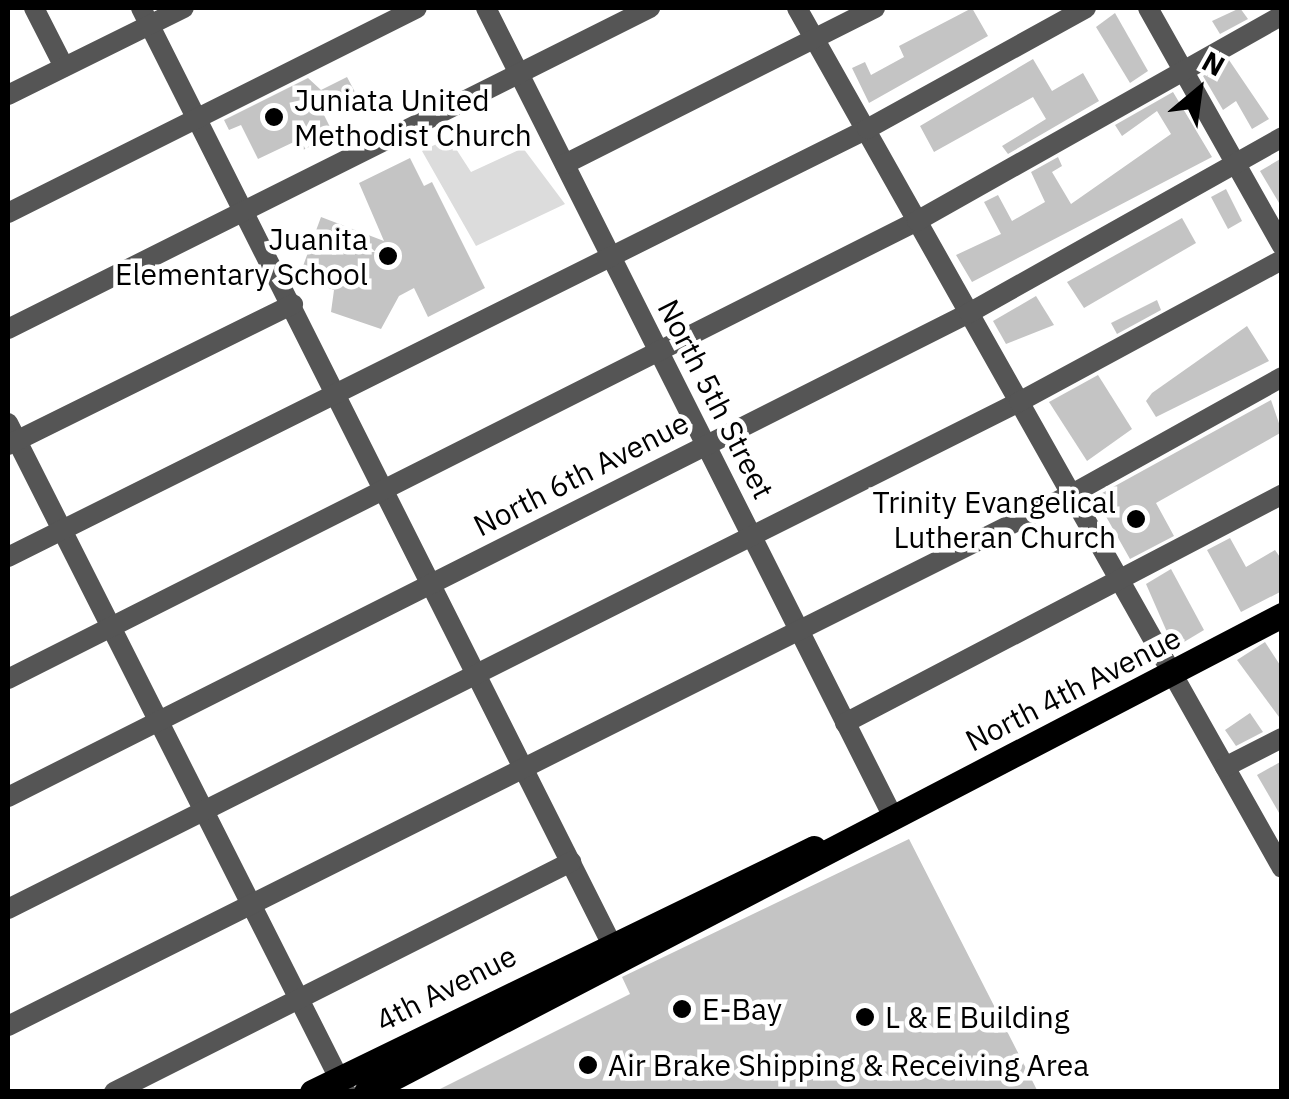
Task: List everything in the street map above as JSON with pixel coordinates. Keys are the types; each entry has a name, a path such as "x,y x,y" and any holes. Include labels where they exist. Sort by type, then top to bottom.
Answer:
{"main road":[{"name":"North 4th Avenue","path":"615,952 1174,676 1282,614"},
{"name":"4th Avenue","path":"312,1092 343,1085 615,952"},
{"name":"4th Avenue","path":"366,1092 615,952"}],"street":[{"path":"34,8 64,67"},
{"path":"8,95 64,67 145,16 184,8"},
{"path":"9,208 199,118 383,15 416,8"},
{"name":"North 5th Street","path":"486,8 893,817"},
{"path":"8,330 246,207 650,8"},
{"path":"798,8 1282,868"},
{"path":"565,164 876,8"},
{"path":"8,558 866,129 1086,8"},
{"path":"1148,8 1282,246"},
{"path":"8,679 918,221 1282,15"},
{"path":"145,16 246,207 615,952"},
{"name":"North 6th Avenue","path":"8,797 969,313 1282,138"},
{"path":"8,909 478,677 1020,402 1282,260"},
{"path":"293,304 11,436 343,1085"},
{"path":"8,1026 1072,494 1282,378"},
{"path":"845,724 1122,584 1282,495"},
{"path":"1225,768 1282,738"},
{"path":"114,1092 571,862"}],"shaded area":[{"path":"449,138 471,172 523,148 565,204 476,246 422,151"}],"building":[{"path":"972,8 988,36 869,103 852,68 865,62 871,75 904,57 899,46"},
{"path":"1240,8 1248,19 1220,34 1212,21"},
{"path":"1115,13 1148,71 1130,83 1096,27"},
{"path":"1033,59 1052,91 1083,73 1099,101 1008,154 1002,146 1046,119 1033,97 934,152 920,126"},
{"path":"1229,60 1269,119 1252,129 1236,101 1223,110 1203,76"},
{"name":"Juniata United Methodist Church","path":"347,77 355,92 321,109 334,135 303,150 298,140 258,159 241,125 229,130 224,120 308,78 321,90"},
{"path":"1173,92 1212,157 972,282 956,255 1001,234 984,202 998,195 1012,221 1045,202 1031,172 1058,157 1062,166 1052,172 1071,204 1171,134 1157,111 1122,136 1115,125"},
{"name":"Juanita Elementary School","path":"410,158 424,186 432,182 485,288 428,317 414,288 399,296 381,329 331,312 334,290 299,277 321,217 384,241 359,183"},
{"path":"1282,158 1282,208 1260,171"},
{"path":"1226,189 1242,221 1228,229 1211,197"},
{"path":"1182,218 1196,243 1084,308 1067,282"},
{"path":"1036,296 1054,325 1006,344 993,321"},
{"path":"1157,300 1161,310 1117,334 1111,323"},
{"path":"1247,326 1269,361 1156,417 1146,401 1152,393"},
{"path":"1098,375 1132,429 1087,461 1049,402"},
{"path":"1271,400 1282,432 1156,503 1174,536 1130,559 1095,497"},
{"path":"1230,538 1246,567 1275,550 1282,560 1282,591 1241,612 1207,550"},
{"path":"1171,569 1204,630 1174,648 1146,584"},
{"path":"1265,642 1282,668 1282,721 1237,660"},
{"path":"1250,713 1263,732 1236,746 1225,730"},
{"path":"1282,761 1282,818 1257,775"},
{"name":"L & E Building","path":"909,839 1038,1092 434,1092 630,994 622,977"}],"place":[{"name":"Juniata United Methodist Church","path":"274,117"},
{"name":"Juanita Elementary School","path":"388,256"},
{"name":"Trinity Evangelical Lutheran Church","path":"1136,519"},
{"name":"E-Bay","path":"682,1009"},
{"name":"L & E Building","path":"865,1017"},
{"name":"Air Brake Shipping & Receiving Area","path":"588,1065"}]}
